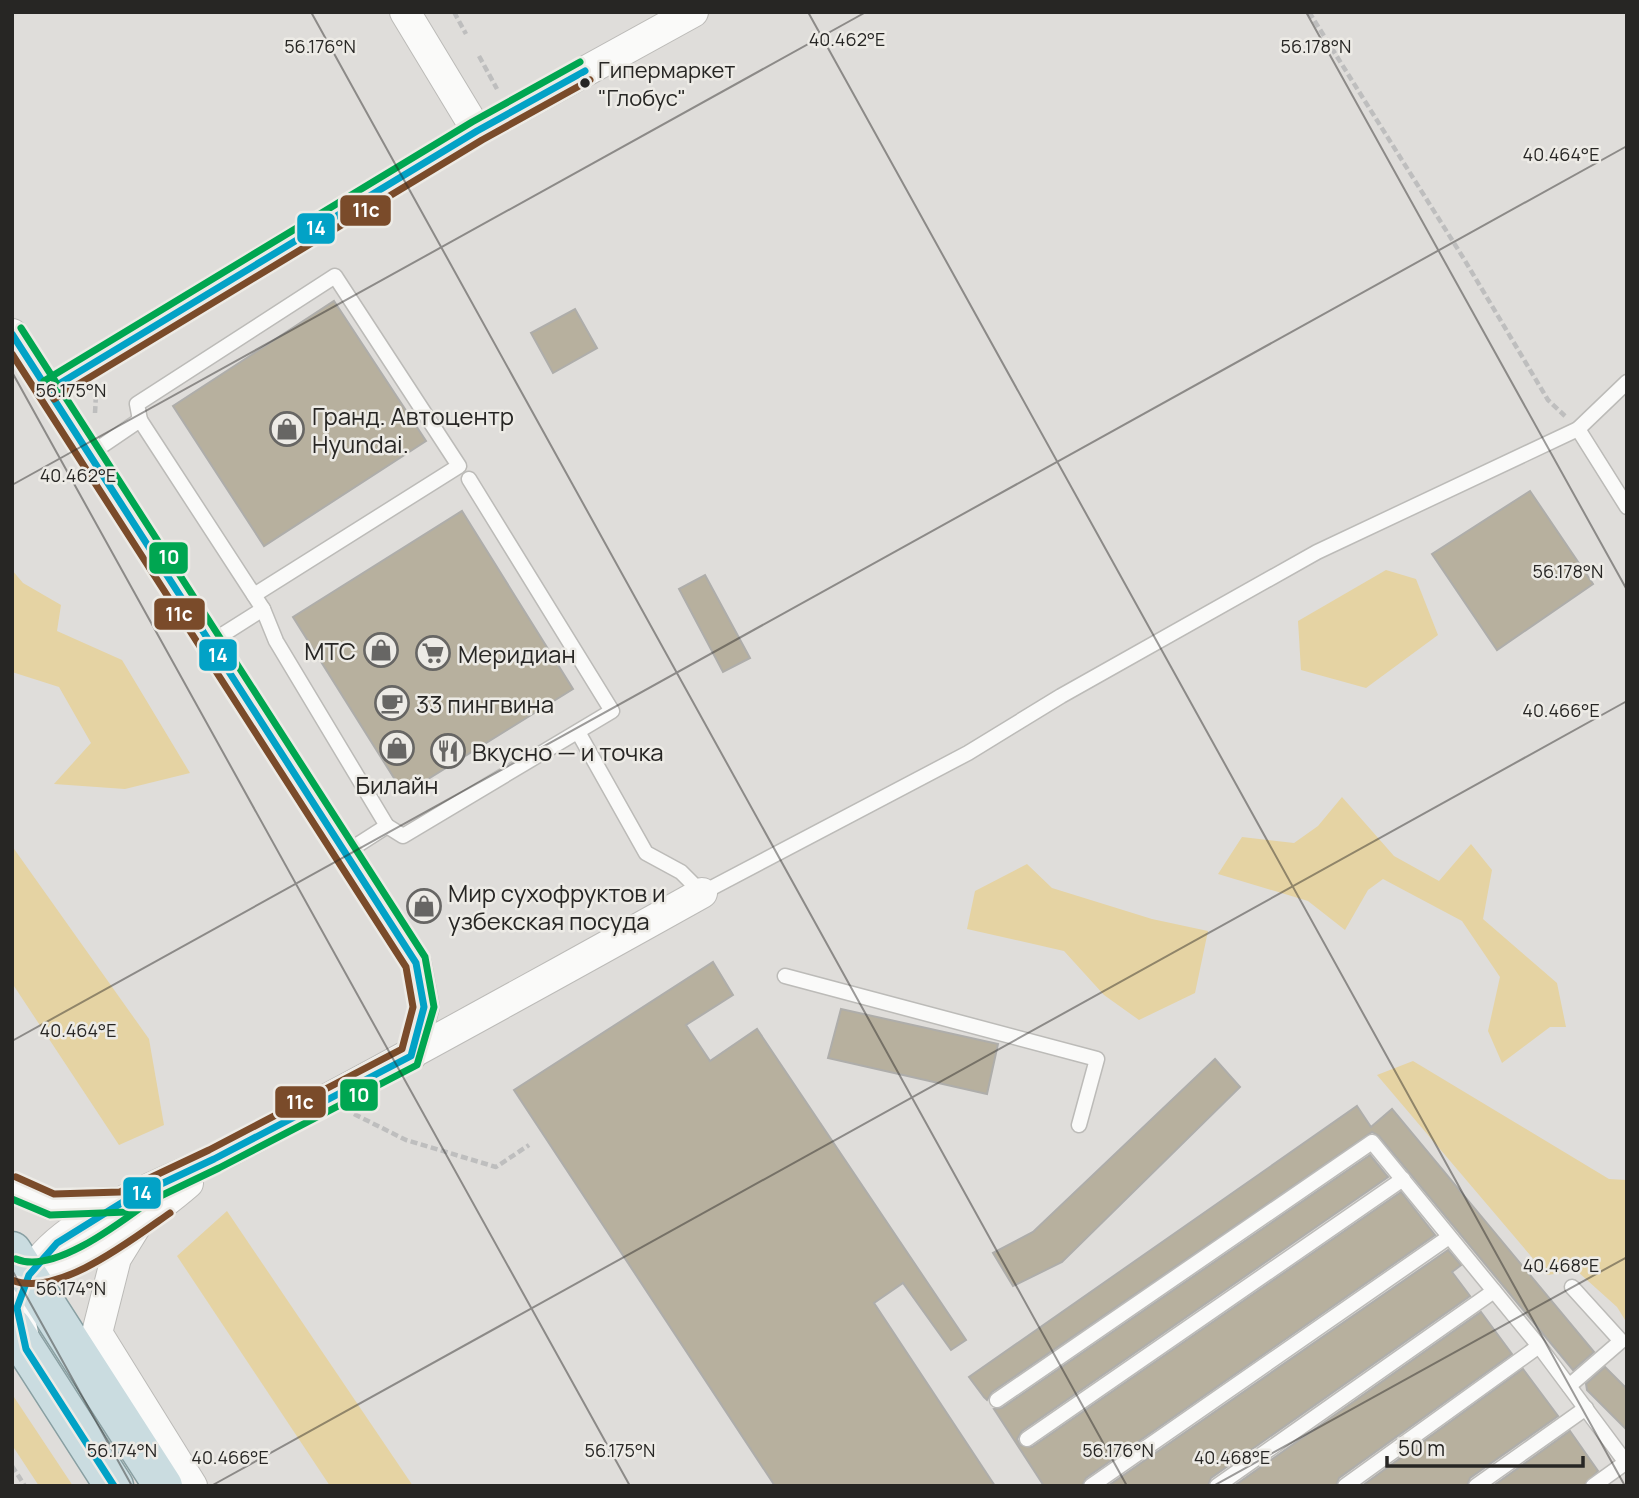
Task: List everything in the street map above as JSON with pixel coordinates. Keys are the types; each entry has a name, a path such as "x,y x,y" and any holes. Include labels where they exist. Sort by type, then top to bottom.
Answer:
{"highway":[{"path":"18,1265 82,1335 163,1486"},
{"path":"27,1351 114,1486"}],"street":[{"path":"405,12 477,131"},
{"path":"49,390 477,131 693,12"},
{"path":"12,334 49,390 96,449 211,642 416,963 448,1010 469,1023"},
{"path":"130,1213 116,1258 82,1335 54,1346 27,1351 17,1308 18,1265 57,1244 130,1213 214,1160 411,1056 702,893"},
{"path":"411,1056 424,1007 416,963"},
{"path":"12,1188 52,1205 130,1213"},
{"path":"82,1335 192,1486"}],"lane":[{"path":"254,595 459,466 335,276 137,404 140,421 263,609 276,641 387,826 403,836 612,711 469,479"},
{"path":"578,732 646,853 681,872 702,893 968,753 1061,696 1317,552 1578,429 1627,382"},
{"path":"96,449 140,421"},
{"path":"1578,429 1627,507"},
{"path":"211,642 263,609"},
{"path":"345,853 387,826"},
{"path":"785,976 1097,1059 1079,1125"},
{"path":"997,1400 1372,1142 1539,1346 1626,1463 1593,1486"},
{"path":"1027,1439 1403,1179"},
{"path":"1091,1486 1449,1237"},
{"path":"1569,1386 1624,1344 1572,1287"},
{"path":"1217,1486 1494,1292"},
{"path":"1345,1486 1539,1346"},
{"path":"1476,1486 1586,1408"}],"path":[{"path":"454,12 466,34"},
{"path":"1309,12 1464,259 1548,400 1578,429"},
{"path":"479,56 500,93"},
{"path":"96,449 96,393 102,385"},
{"path":"326,1100 406,1140 496,1167 528,1145"},
{"path":"12,1466 25,1486"}],"shaded area":[{"path":"12,570 23,583 61,605 57,631 122,660 190,773 125,789 54,784 91,743 59,687 12,672"},
{"path":"1386,570 1416,579 1438,635 1366,688 1301,670 1298,621"},
{"path":"1342,797 1394,856 1439,881 1471,844 1492,870 1483,919 1557,983 1566,1027 1550,1027 1502,1063 1488,1031 1500,977 1462,921 1383,879 1368,890 1345,930 1308,901 1218,874 1242,837 1294,843 1318,826"},
{"path":"12,846 149,1039 164,1125 119,1145 12,983"},
{"path":"1027,864 1052,888 1152,919 1208,931 1195,993 1139,1020 1104,995 1064,951 967,929 975,891"},
{"path":"1413,1061 1609,1179 1627,1180 1627,1323 1617,1307 1577,1271 1547,1275 1377,1075"},
{"path":"227,1211 413,1486 330,1486 177,1256"},
{"path":"12,1394 73,1486 39,1486 12,1445"}],"building":[{"path":"334,301 426,441 264,546 173,406"},
{"path":"575,309 597,348 553,373 531,333"},
{"path":"1530,491 1593,584 1497,650 1432,554"},
{"name":"Меридиан","path":"462,511 573,689 404,794 293,617"},
{"path":"705,575 750,658 723,672 679,589"},
{"path":"713,962 733,995 686,1025 710,1061 757,1029 966,1340 951,1350 903,1283 874,1303 995,1486 775,1486 514,1090"},
{"path":"841,1009 998,1044 987,1094 828,1058"},
{"path":"1215,1059 1240,1087 1062,1262 1013,1286 993,1253 1033,1232"},
{"path":"1357,1106 1371,1127 1392,1109 1594,1352 1573,1370 1379,1136 1372,1132 992,1392 987,1400 969,1377"},
{"path":"1370,1155 1388,1177 1022,1431 1017,1439 1020,1445 1032,1447 1401,1192 1435,1235 1086,1478 1082,1486 1044,1486 994,1409 1002,1408"},
{"path":"1448,1250 1461,1265 1452,1272 1470,1296 1211,1478 1208,1486 1108,1486"},
{"path":"1481,1312 1512,1354 1339,1478 1336,1486 1234,1486"},
{"path":"1605,1367 1627,1389 1627,1430 1587,1390 1586,1384"},
{"path":"1523,1369 1558,1416 1470,1478 1467,1486 1362,1486"},
{"path":"1570,1431 1598,1471 1584,1486 1493,1486"}],"transit line":[{"name":"10","path":"44,381 472,122 580,62"},
{"name":"14","path":"49,390 477,131 585,71"},
{"name":"11с","path":"54,399 482,140 590,80"},
{"name":"10","path":"12,1199 50,1215 127,1212 219,1168 417,1065 434,1007 425,957 21,328"},
{"name":"14","path":"12,334 416,963 424,1007 411,1056 214,1159 123,1202 57,1243 29,1275 17,1308 26,1349 114,1486"},
{"name":"11с","path":"12,354 406,967 413,1007 402,1049 209,1150 120,1192 54,1194 16,1177"},
{"name":"10","path":"16,1259 32,1262 70,1252 109,1230 158,1195"},
{"name":"11с","path":"12,1280 30,1284 72,1274 116,1250 170,1213"}],"place":[{"name":"Гипермаркет \"Глобус\"","path":"585,83"},
{"name":"Гранд. Автоцентр Hyundai.","path":"287,429"},
{"name":"МТС","path":"381,650"},
{"name":"Меридиан","path":"433,653"},
{"name":"33 пингвина","path":"392,703"},
{"name":"Билайн","path":"397,748"},
{"name":"Вкусно — и точка","path":"448,751"},
{"name":"Мир сухофруктов и узбекская посуда","path":"424,906"}]}
